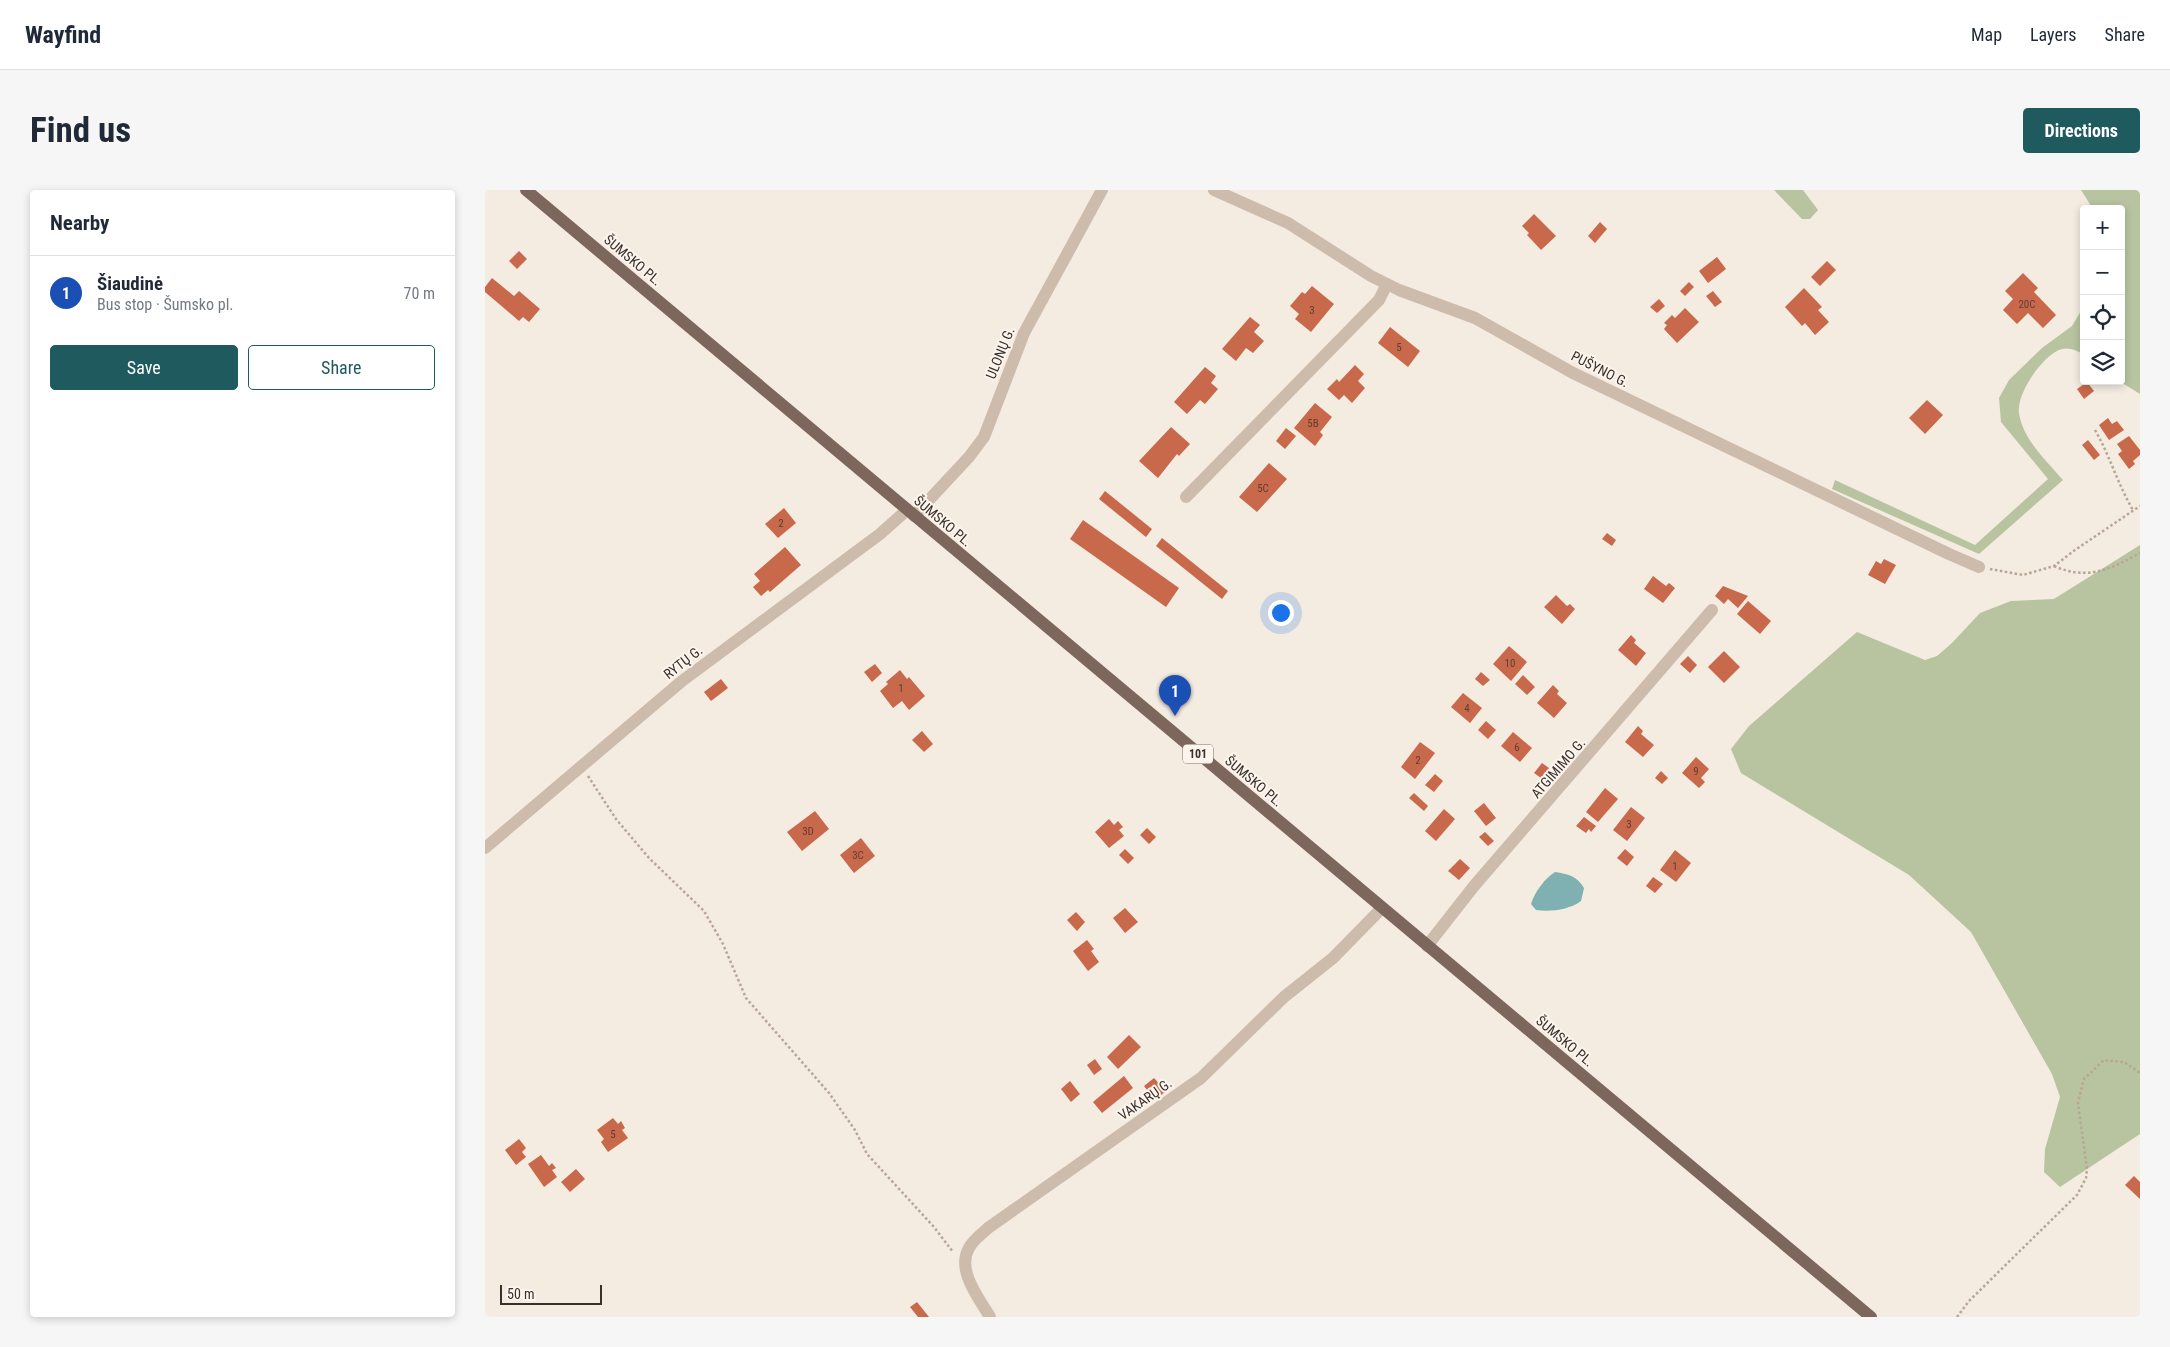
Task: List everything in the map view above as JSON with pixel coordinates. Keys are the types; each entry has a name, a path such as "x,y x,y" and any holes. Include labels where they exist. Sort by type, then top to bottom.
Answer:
{"main road":[{"name":"ŠUMSKO PL.","path":"526,190 1871,1317"}],"street":[{"name":"ULONŲ G.","path":"910,513 969,457 984,437 1023,333 1102,190"},
{"name":"PUŠYNO G.","path":"1214,190 1288,223 1399,290 1475,318 1573,373 1949,554 1979,566"},
{"path":"1186,498 1379,300 1387,284"},
{"name":"RYTŲ G.","path":"485,848 682,681 910,513"},
{"name":"ATGIMIMO G.","path":"1427,946 1475,886 1712,610"},
{"name":"VAKARŲ G.","path":"965,1267 968,1249 988,1228 1201,1078 1283,997 1333,958 1382,908"},
{"path":"965,1267 971,1284 990,1317"}],"path":[{"path":"2095,430 2108,452 2125,496 2134,510"},
{"path":"1979,566 2023,575 2054,566 2140,506"},
{"path":"2054,566 2066,572 2087,573 2110,569 2140,553"},
{"path":"581,766 616,818 644,851 704,911 723,944 746,998 829,1093 855,1130 867,1154 934,1227 965,1267"},
{"path":"1957,1317 1969,1301 2077,1195 2086,1178 2087,1169 2078,1103 2084,1079 2104,1060 2124,1062 2140,1072"}],"green space":[{"path":"1774,190 1803,190 1818,210 1810,219 1802,219"},
{"path":"2081,190 2140,190 2140,394 2125,385 2125,205 2090,205"},
{"path":"2080,313 2080,353 2062,349 2047,358 2039,366 2026,386 2019,405 2021,423 2030,441 2063,480 1979,554 1832,489 1835,480 1975,545 2048,479 2001,422 1999,398 2009,380 2042,348 2072,326"},
{"path":"2140,545 2140,1134 2060,1187 2044,1172 2045,1149 2060,1097 2052,1074 1971,932 1909,875 1741,773 1731,749 1749,726 1857,632 1925,660 1937,656 1980,613 2011,601 2054,599"}],"water":[{"path":"1555,872 1572,876 1581,884 1584,888 1581,901 1559,910 1536,910 1531,904 1537,891"}],"building":[{"path":"1534,214 1556,236 1541,250 1527,235 1529,233 1522,226"},
{"path":"1600,222 1607,229 1595,243 1588,236"},
{"path":"519,251 527,259 517,269 509,261"},
{"path":"1717,257 1726,269 1708,283 1699,271"},
{"path":"1827,261 1836,270 1820,286 1811,277"},
{"path":"2023,273 2038,288 2034,292 2056,315 2043,328 2028,313 2017,324 2003,310 2013,299 2005,291"},
{"path":"492,278 514,296 519,291 540,309 529,322 523,317 519,321 485,292 485,287"},
{"path":"1689,282 1694,287 1685,296 1680,291"},
{"path":"1312,286 1334,304 1311,332 1295,319 1299,314 1290,306 1302,292 1305,294"},
{"path":"1804,288 1822,307 1818,310 1829,322 1815,335 1805,323 1802,326 1785,307"},
{"path":"1713,291 1722,302 1715,307 1706,296"},
{"path":"1659,299 1665,306 1657,313 1650,307"},
{"path":"1685,308 1699,322 1677,343 1664,329 1667,325 1664,323 1672,315 1675,318"},
{"path":"1250,317 1260,325 1254,332 1264,341 1253,353 1246,348 1236,361 1222,349"},
{"path":"1390,327 1420,351 1408,367 1378,343"},
{"path":"1355,365 1364,374 1358,381 1365,388 1352,403 1344,395 1339,400 1327,389 1337,379 1339,382"},
{"path":"1205,367 1216,376 1211,383 1218,389 1205,404 1200,400 1187,414 1174,402"},
{"path":"2083,385 2089,385 2094,391 2084,399 2077,389"},
{"path":"1927,400 1943,415 1925,434 1909,418"},
{"path":"1315,403 1332,417 1320,432 1323,435 1315,446 1294,428"},
{"path":"2108,418 2112,424 2117,421 2124,430 2109,440 2099,425"},
{"path":"1171,427 1190,444 1179,456 1177,454 1158,478 1139,461"},
{"path":"1286,428 1296,436 1285,449 1276,441"},
{"path":"2129,436 2140,450 2140,455 2133,461 2135,464 2129,469 2118,454 2122,451 2117,444"},
{"path":"2088,440 2100,455 2094,460 2082,445"},
{"path":"1269,463 1287,479 1257,512 1239,497"},
{"path":"1105,491 1152,529 1146,537 1099,499"},
{"path":"784,508 796,523 778,538 765,524"},
{"path":"1083,520 1179,588 1166,607 1070,539"},
{"path":"1607,533 1616,540 1612,546 1602,539"},
{"path":"1162,538 1228,591 1222,599 1156,546"},
{"path":"785,547 801,565 770,592 768,590 761,596 753,587 760,581 754,574"},
{"path":"1884,559 1896,565 1885,584 1868,575 1876,561 1881,564"},
{"path":"1653,576 1666,586 1669,583 1675,588 1663,603 1644,589"},
{"path":"1723,586 1748,596 1738,608 1728,599 1724,604 1715,596"},
{"path":"1556,595 1567,606 1570,604 1575,609 1562,624 1544,607"},
{"path":"1748,601 1771,621 1760,634 1737,614"},
{"path":"1631,635 1636,640 1634,643 1646,653 1636,666 1618,650"},
{"path":"1509,646 1527,662 1511,681 1493,664"},
{"path":"1724,651 1740,667 1724,683 1708,667"},
{"path":"1688,656 1697,665 1690,673 1680,664"},
{"path":"875,664 882,673 872,682 864,672"},
{"path":"900,670 907,679 909,677 925,696 909,710 902,701 893,708 880,691 888,684 886,682"},
{"path":"1481,672 1490,680 1483,686 1475,679"},
{"path":"1523,675 1535,687 1527,695 1515,684"},
{"path":"721,679 728,688 711,701 704,692"},
{"path":"1553,685 1559,691 1557,694 1567,703 1554,718 1537,703"},
{"path":"1463,693 1482,708 1470,723 1451,707"},
{"path":"1486,721 1496,730 1488,739 1478,730"},
{"path":"1638,726 1643,731 1641,734 1654,745 1643,757 1625,742"},
{"path":"922,731 933,744 924,752 912,740"},
{"path":"1513,732 1532,748 1520,762 1501,746"},
{"path":"1420,742 1435,753 1415,779 1401,767"},
{"path":"1696,757 1709,769 1701,778 1705,782 1699,788 1682,773"},
{"path":"1542,763 1549,768 1541,778 1534,773"},
{"path":"1661,771 1668,778 1662,784 1655,778"},
{"path":"1435,774 1443,781 1434,792 1425,785"},
{"path":"1605,788 1618,799 1598,822 1586,812"},
{"path":"1414,793 1428,806 1424,811 1409,798"},
{"path":"1484,803 1496,818 1486,826 1474,811"},
{"path":"1631,807 1645,818 1627,841 1613,830"},
{"path":"1444,809 1455,819 1436,841 1425,831"},
{"path":"815,811 829,829 802,851 787,832"},
{"path":"1584,817 1596,826 1591,832 1589,829 1586,833 1576,826"},
{"path":"1109,819 1114,825 1118,821 1123,827 1119,830 1124,836 1109,848 1095,832"},
{"path":"1147,828 1156,837 1149,844 1140,835"},
{"path":"1485,832 1494,841 1488,846 1479,837"},
{"path":"861,838 875,856 854,873 840,855"},
{"path":"1125,849 1134,858 1128,864 1119,855"},
{"path":"1625,849 1634,857 1627,866 1617,858"},
{"path":"1675,850 1691,863 1676,882 1660,870"},
{"path":"1460,859 1470,868 1459,880 1448,871"},
{"path":"1653,877 1663,884 1655,893 1646,886"},
{"path":"1125,908 1138,922 1125,933 1113,918"},
{"path":"1076,912 1085,922 1077,931 1067,920"},
{"path":"1087,940 1094,949 1091,951 1099,962 1088,971 1073,951"},
{"path":"1129,1035 1141,1047 1118,1069 1107,1057"},
{"path":"1095,1059 1102,1069 1094,1075 1087,1065"},
{"path":"1124,1076 1133,1088 1102,1113 1093,1102"},
{"path":"1154,1078 1166,1091 1155,1100 1144,1086"},
{"path":"1070,1081 1080,1094 1071,1102 1061,1089"},
{"path":"613,1118 618,1124 621,1121 625,1128 622,1130 628,1138 608,1152 601,1142 604,1139 597,1130"},
{"path":"519,1139 526,1148 522,1152 526,1157 516,1165 505,1150"},
{"path":"541,1155 549,1166 552,1163 556,1168 552,1170 557,1177 544,1187 528,1164"},
{"path":"576,1169 585,1179 570,1192 561,1182"},
{"path":"2134,1176 2140,1182 2140,1199 2125,1185"},
{"path":"917,1302 929,1317 918,1317 910,1307"}],"place":[{"name":"Šiaudinė","path":"1175,716"}]}
